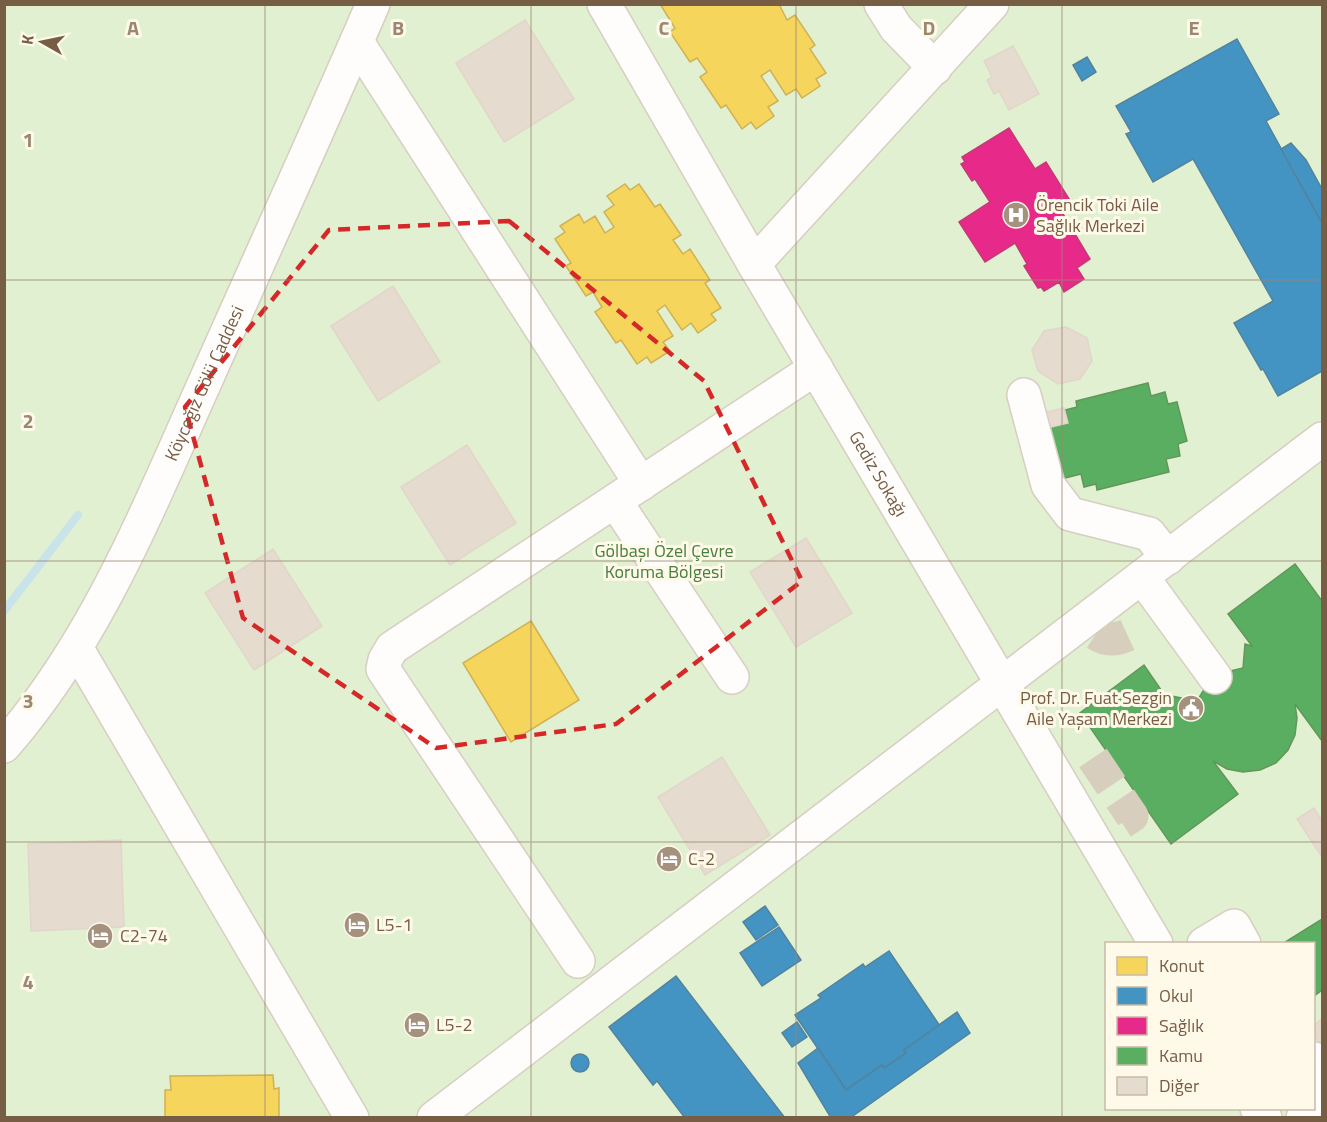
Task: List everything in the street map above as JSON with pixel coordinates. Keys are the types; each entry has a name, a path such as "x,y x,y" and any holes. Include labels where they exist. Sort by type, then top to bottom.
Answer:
{"street":[{"name":"Köyceğiz Gölü Caddesi","path":"4,746 38,704 77,649 136,536 373,4"},
{"name":"Gediz Sokağı","path":"604,4 754,264 1002,684 1105,835 1155,942"},
{"path":"881,4 896,28 935,68"},
{"path":"754,264 992,4"},
{"path":"357,42 628,493 732,677"},
{"path":"578,961 383,669 385,660 392,648 816,368"},
{"path":"1024,395 1048,485 1070,514 1149,534 1168,558"},
{"path":"434,1118 1002,684 1091,627 1142,577 1323,440"},
{"path":"1142,577 1215,678"},
{"path":"77,649 352,1118"},
{"path":"1207,942 1234,926 1243,942"},
{"path":"1315,1061 1323,1074"}],"highlighted area":[{"path":"509,221 704,381 802,581 616,724 436,748 243,618 185,407 329,230"}],"green space":[{"name":"Gölbaşı Özel Çevre Koruma Bölgesi","path":"5,5 1322,5 1322,1117 5,1118"}],"building: Konut":[{"path":"660,4 779,4 787,20 795,15 815,45 810,49 826,73 816,79 820,86 802,98 796,89 786,95 770,70 761,76 778,101 768,107 774,116 756,129 751,122 742,129 726,105 721,108 700,77 707,72 697,58 690,62 670,32 675,28"},
{"path":"625,184 630,190 639,184 655,207 660,204 681,235 673,240 683,254 690,249 710,280 705,283 721,308 711,314 716,320 698,333 691,323 682,330 665,305 657,311 673,336 663,342 670,351 651,363 647,357 637,364 621,340 616,343 595,312 602,307 593,292 586,296 566,266 571,263 555,239 565,232 560,226 579,214 584,223 595,216 605,233 614,227 604,212 614,205 607,196"},
{"path":"531,621 579,700 511,742 463,663"},
{"path":"273,1075 274,1089 279,1088 279,1118 165,1118 165,1090 171,1090 170,1076"}],"building: Okul":[{"path":"1237,39 1279,114 1266,121 1322,223 1322,371 1278,396 1234,323 1273,301 1193,159 1153,182 1126,134 1131,132 1116,106"},
{"path":"1087,57 1096,72 1082,81 1073,65"},
{"path":"1291,143 1306,160 1322,189 1322,223 1281,149"},
{"path":"765,906 778,925 756,940 743,922"},
{"path":"779,927 801,960 762,986 740,953"},
{"path":"889,951 940,1026 904,1050 906,1053 884,1068 882,1065 846,1090 795,1015 821,998 818,995 863,964 865,967"},
{"path":"676,976 785,1118 685,1118 657,1081 653,1085 609,1027"},
{"path":"957,1012 970,1033 850,1118 831,1118 798,1063 818,1048 846,1090 882,1065 884,1068 906,1053 904,1050"},
{"path":"797,1022 807,1037 792,1047 782,1033"},
{"path":"580,1054 586,1057 589,1063 586,1069 580,1072 574,1069 571,1063 574,1057"}],"building: Sağlık":[{"name":"Örencik Toki Aile Sağlık Merkezi","path":"1009,128 1035,169 1046,162 1071,202 1060,209 1090,259 1077,268 1084,279 1064,292 1059,282 1044,291 1041,287 1038,288 1024,266 1027,264 1015,243 985,262 959,222 990,202 975,179 972,181 961,164 965,162 962,157"}],"building: Kamu":[{"path":"1148,383 1151,396 1165,392 1168,404 1177,402 1187,441 1178,444 1180,456 1166,459 1169,472 1097,490 1096,484 1084,487 1081,474 1061,479 1048,428 1068,423 1065,410 1077,407 1076,401"},
{"name":"Prof. Dr. Fuat Sezgin Aile Yaşam Merkezi","path":"1295,564 1322,601 1322,741 1295,704 1297,718 1295,735 1288,750 1276,763 1260,770 1243,772 1227,769 1213,761 1238,794 1171,844 1080,713 1144,665 1170,703 1171,696 1197,701 1208,683 1222,673 1243,668 1245,644 1252,646 1228,614"},
{"path":"1322,919 1322,990 1315,995 1315,942 1285,942"}],"building: Diğer":[{"path":"525,20 574,99 504,142 456,63"},
{"path":"1013,46 1039,94 1009,110 999,91 994,94 987,80 992,77 984,61"},
{"path":"393,286 440,362 378,401 331,326"},
{"path":"1066,327 1087,338 1092,361 1080,379 1058,384 1038,371 1032,350 1044,331"},
{"path":"1064,408 1068,423 1043,429 1039,414"},
{"path":"467,445 516,523 450,565 401,487"},
{"path":"806,538 852,613 796,647 750,572"},
{"path":"273,549 322,626 254,670 205,593"},
{"path":"722,757 770,835 705,875 658,797"},
{"path":"1314,808 1322,821 1322,857 1297,819"},
{"path":"121,840 124,927 31,931 28,844"},
{"path":"1322,1019 1322,1041 1319,1043 1315,1035 1315,1024"}],"waterway":[{"path":"4,611 78,515"}],"tunnel":[{"path":"1096,634 1114,639 1133,632"},
{"path":"1093,758 1132,816 1115,827"}],"place":[{"name":"Örencik Toki Aile Sağlık Merkezi","path":"1016,215"},
{"name":"Prof. Dr. Fuat Sezgin Aile Yaşam Merkezi","path":"1191,708"},
{"name":"C-2","path":"669,859"},
{"name":"L5-1","path":"357,925"},
{"name":"C2-74","path":"100,936"},
{"name":"L5-2","path":"417,1025"}]}
